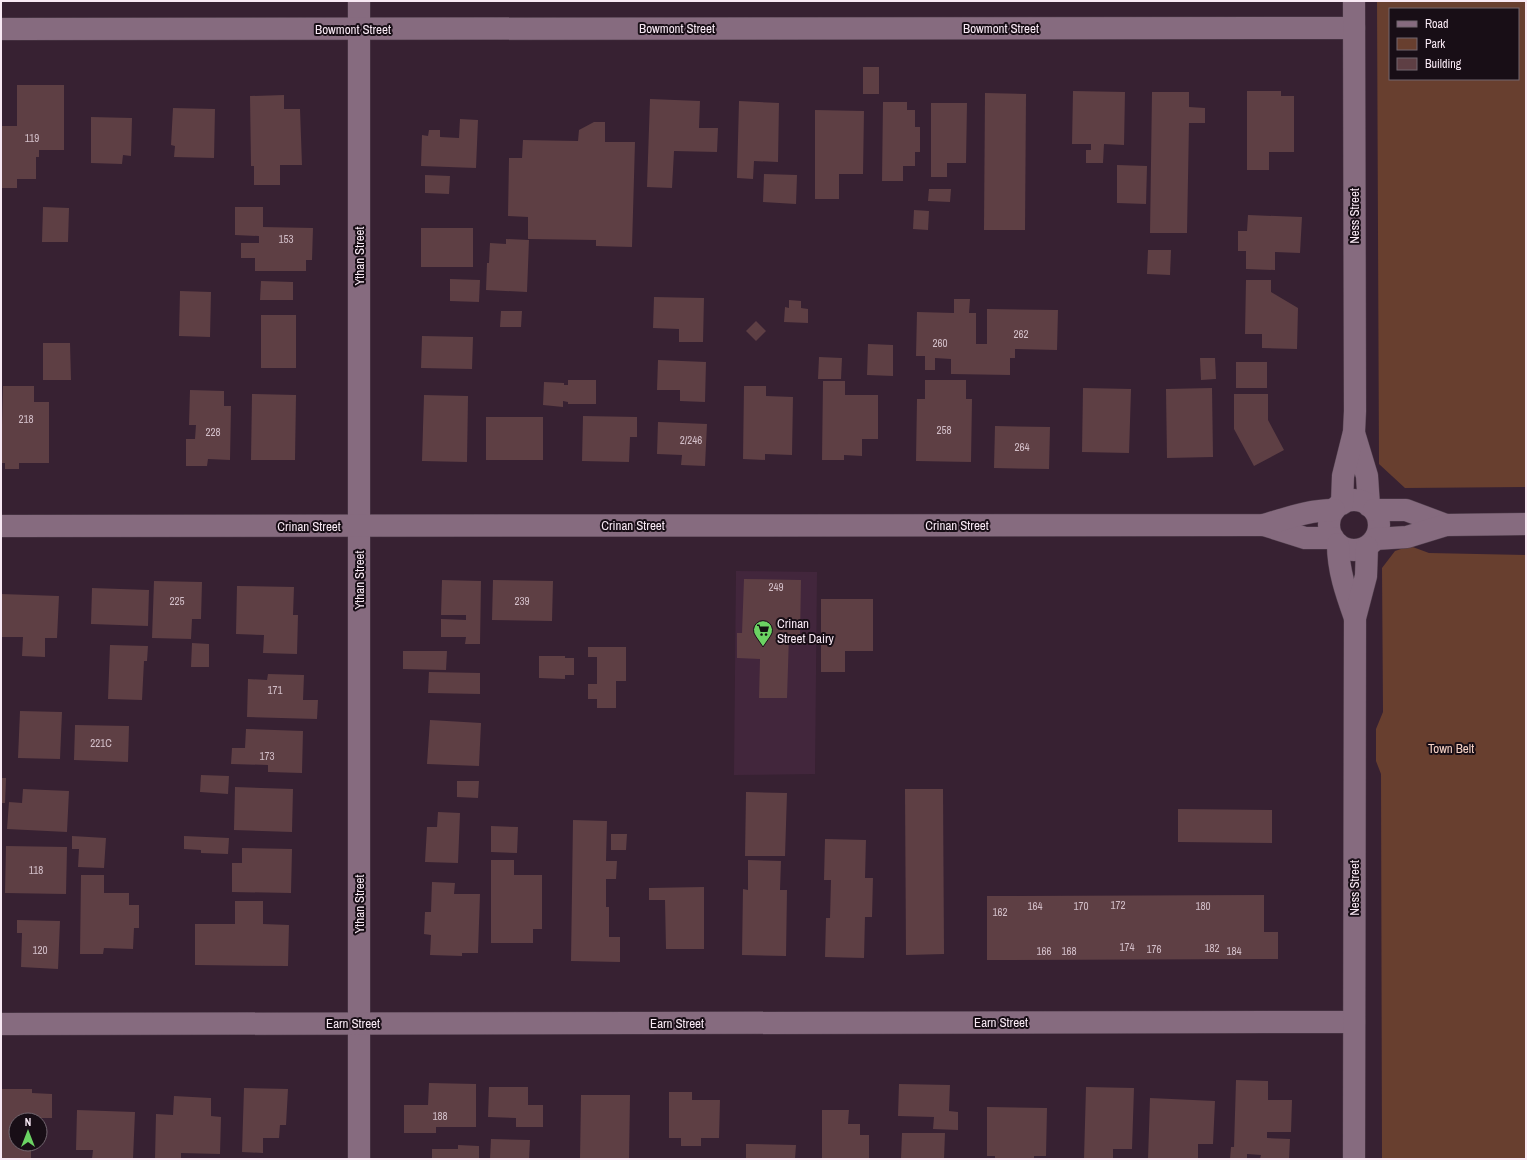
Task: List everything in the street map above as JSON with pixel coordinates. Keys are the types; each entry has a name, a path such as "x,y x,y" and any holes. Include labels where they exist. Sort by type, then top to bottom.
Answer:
{"street":[{"name":"Ythan Street","path":"359,1 359,1159"},
{"name":"Ness Street","path":"1338,507 1342,476 1354,432 1354,1"},
{"name":"Bowmont Street","path":"1,29 1354,28"},
{"name":"Ness Street","path":"1354,432 1367,476 1372,508"},
{"path":"1446,525 1406,510 1372,508 1363,502 1356,501 1348,501 1338,507 1331,517 1330,524 1335,541 1347,549 1357,550 1371,543 1407,537 1446,525 1526,524"},
{"name":"Crinan Street","path":"1,526 1264,525 1305,512 1338,507"},
{"path":"1371,543 1378,532 1379,525 1372,508"},
{"name":"Crinan Street","path":"1264,525 1304,538 1335,541"},
{"name":"Ness Street","path":"1335,541 1341,576 1355,618"},
{"name":"Ness Street","path":"1354,1159 1355,618 1366,576 1371,543"},
{"name":"Earn Street","path":"1,1024 1354,1022"}],"shaded area":[{"path":"736,571 817,572 815,774 734,775"}],"green space":[{"path":"1377,1 1526,1 1526,487 1405,488 1379,464"},
{"name":"Town Belt","path":"1410,546 1429,553 1526,555 1526,1159 1382,1159 1381,774 1376,761 1376,729 1383,712 1382,568 1395,551"}],"building":[{"path":"863,67 879,67 879,94 863,94"},
{"path":"17,85 64,85 64,150 39,150 39,157 36,157 36,179 17,179 17,188 1,188 1,126 17,126"},
{"path":"1073,91 1125,92 1124,145 1104,144 1103,163 1086,163 1086,150 1091,150 1091,144 1072,144"},
{"path":"1247,91 1281,91 1281,96 1294,96 1294,152 1269,152 1269,170 1247,170"},
{"path":"1152,92 1189,92 1189,107 1205,108 1205,123 1189,123 1187,233 1150,233"},
{"path":"985,93 1026,94 1025,230 984,230"},
{"path":"284,95 284,109 300,109 302,165 280,165 280,185 254,185 254,166 251,166 250,96"},
{"path":"650,99 700,101 699,128 718,128 717,152 674,151 672,188 647,187"},
{"path":"739,101 779,103 778,162 754,161 753,179 737,178"},
{"path":"883,102 907,102 907,110 915,110 915,127 920,127 920,152 915,152 915,166 903,166 903,181 882,181"},
{"path":"931,103 967,103 966,163 947,163 947,177 931,177"},
{"path":"173,108 215,109 214,158 174,157 175,146 171,145"},
{"path":"815,110 864,111 863,174 839,174 839,199 815,199"},
{"path":"91,117 132,118 131,156 123,155 122,164 91,163"},
{"path":"460,119 478,120 476,168 421,166 422,135 428,136 429,130 440,130 440,137 459,138"},
{"path":"594,122 605,122 605,142 635,142 632,247 596,246 596,240 528,239 528,217 508,216 509,158 522,158 523,140 578,141 579,130"},
{"path":"1117,165 1147,166 1146,204 1117,203"},
{"path":"764,174 797,175 796,204 763,202"},
{"path":"425,175 450,176 449,194 425,193"},
{"path":"929,189 951,189 950,202 928,201"},
{"path":"43,207 69,208 68,242 42,242"},
{"path":"235,207 263,207 263,227 313,228 312,260 306,260 306,271 255,271 255,258 241,258 241,243 259,243 259,236 235,235"},
{"path":"914,210 929,211 928,230 913,229"},
{"path":"1248,215 1302,217 1300,253 1275,252 1275,270 1246,269 1246,251 1238,251 1238,231 1247,231"},
{"path":"421,228 473,228 473,267 421,267"},
{"path":"506,239 529,240 527,292 486,290 487,263 489,263 490,243 506,244"},
{"path":"1148,250 1171,250 1170,275 1147,274"},
{"path":"450,279 480,280 479,302 450,301"},
{"path":"1246,280 1271,280 1271,292 1298,308 1297,349 1262,348 1262,334 1245,334"},
{"path":"261,281 293,282 293,300 260,300"},
{"path":"180,291 211,292 210,337 179,336"},
{"path":"654,297 704,298 703,342 679,342 679,329 653,328"},
{"path":"954,299 970,299 969,313 976,313 976,344 987,344 987,309 1058,310 1057,350 1015,349 1015,358 1010,358 1010,375 951,374 951,359 935,358 935,370 925,370 925,356 916,356 917,312 954,313"},
{"path":"789,300 801,301 801,308 808,309 808,323 784,322 785,307 789,308"},
{"path":"501,311 522,311 521,327 500,327"},
{"path":"261,315 296,315 296,368 261,368"},
{"path":"756,321 766,331 756,341 746,331"},
{"path":"422,336 473,337 472,369 421,368"},
{"path":"43,343 70,343 71,380 43,380"},
{"path":"868,344 893,345 893,376 867,375"},
{"path":"819,357 842,358 841,379 818,379"},
{"path":"1200,358 1215,358 1216,379 1201,380"},
{"path":"658,360 706,362 705,402 680,401 680,390 657,390"},
{"path":"1236,362 1267,362 1267,388 1236,388"},
{"path":"568,380 596,380 596,404 568,404 568,402 563,401 563,407 543,405 544,382 564,383 564,385 568,385"},
{"path":"925,380 966,380 966,399 972,399 971,462 916,461 917,399 925,399"},
{"path":"823,381 845,381 845,395 878,395 878,439 862,439 862,456 844,455 844,460 822,460"},
{"path":"3,386 34,386 34,402 49,402 49,463 19,463 19,469 5,469 5,463 1,463"},
{"path":"744,386 766,386 766,396 793,397 792,455 765,454 765,460 743,459"},
{"path":"1083,388 1131,389 1129,453 1082,452"},
{"path":"1212,388 1213,457 1167,458 1166,389"},
{"path":"190,390 224,391 224,406 231,406 230,460 208,459 207,466 186,466 186,439 195,439 196,425 189,425"},
{"path":"252,394 296,395 295,460 251,460"},
{"path":"1234,394 1268,394 1268,420 1284,450 1254,466 1234,429"},
{"path":"424,395 468,396 467,462 422,461"},
{"path":"583,416 637,417 637,437 630,437 629,462 582,461"},
{"path":"486,417 543,417 543,460 486,460"},
{"path":"658,422 707,424 705,466 681,465 682,455 657,454"},
{"path":"995,426 1050,427 1049,469 994,468"},
{"name":"Crinan Street Dairy","path":"744,579 801,580 800,635 789,635 787,698 759,698 760,659 737,658 737,633 742,633"},
{"path":"442,580 481,581 480,644 465,644 466,637 441,637 441,619 466,620 466,615 441,615"},
{"path":"493,580 553,581 552,621 492,620"},
{"path":"154,581 202,582 201,619 192,619 191,639 152,638"},
{"path":"237,586 294,587 293,615 298,615 297,654 263,653 264,635 236,634"},
{"path":"92,588 149,590 148,626 91,624"},
{"path":"1,594 59,596 57,638 45,638 45,657 22,656 23,637 1,637"},
{"path":"821,599 873,599 873,651 845,651 845,672 821,672"},
{"path":"192,643 209,644 209,667 191,667"},
{"path":"110,645 148,646 147,661 144,661 142,700 108,699"},
{"path":"588,647 626,647 626,681 616,681 616,708 597,708 597,699 588,699 588,684 597,684 597,657 588,657"},
{"path":"403,651 447,651 446,670 403,669"},
{"path":"539,656 565,656 565,658 574,658 574,675 565,675 565,679 539,678"},
{"path":"429,672 480,673 480,694 428,693"},
{"path":"268,674 304,675 303,700 318,700 317,719 247,717 248,679 267,680"},
{"path":"20,711 62,712 60,759 18,758"},
{"path":"430,720 481,723 479,766 427,764"},
{"path":"75,725 129,726 128,762 74,760"},
{"path":"246,729 303,731 302,773 268,772 268,765 231,764 232,748 245,748"},
{"path":"201,775 229,776 228,794 200,792"},
{"path":"1,778 6,778 5,803 1,803"},
{"path":"457,781 479,781 478,798 457,797"},
{"path":"235,787 293,789 292,832 234,830"},
{"path":"23,789 69,791 67,832 7,829 9,802 22,803"},
{"path":"905,789 943,789 944,954 906,955"},
{"path":"746,792 787,793 785,856 745,856"},
{"path":"1178,809 1272,810 1272,843 1178,842"},
{"path":"438,812 460,813 458,863 425,862 427,827 437,827"},
{"path":"573,820 607,821 606,861 617,861 616,879 606,879 606,907 609,907 609,937 620,937 620,962 571,961"},
{"path":"491,826 518,827 517,853 491,852"},
{"path":"611,834 627,834 626,850 611,850"},
{"path":"72,836 106,838 104,868 78,867 79,849 72,849"},
{"path":"184,836 229,838 228,854 201,853 201,850 184,849"},
{"path":"825,839 866,840 865,878 873,878 872,917 865,917 864,958 825,957 826,918 830,918 831,880 824,880"},
{"path":"6,846 67,847 66,894 5,893"},
{"path":"242,848 292,849 291,893 232,892 232,863 242,863"},
{"path":"491,860 514,860 514,875 542,875 542,929 533,929 533,943 491,943"},
{"path":"748,860 781,861 780,890 787,890 786,956 742,955 743,889 748,890"},
{"path":"81,875 104,875 104,893 129,893 129,905 139,905 139,928 134,928 133,949 104,948 103,954 80,954"},
{"path":"432,882 455,883 454,894 480,894 478,953 462,953 462,956 430,955 431,935 424,934 425,912 431,912"},
{"path":"704,887 704,949 666,949 665,900 649,900 649,888"},
{"path":"1264,895 1264,932 1278,932 1278,959 987,960 987,896"},
{"path":"235,901 263,901 263,924 289,925 288,966 195,965 195,924 235,924"},
{"path":"17,920 60,921 58,969 21,967 22,933 17,933"},
{"path":"1236,1080 1268,1081 1268,1100 1292,1100 1291,1132 1267,1132 1267,1138 1290,1139 1289,1159 1260,1159 1261,1155 1247,1154 1247,1159 1230,1159 1231,1147 1234,1147"},
{"path":"429,1083 476,1084 476,1127 436,1127 436,1133 404,1133 404,1105 428,1105"},
{"path":"899,1084 950,1085 949,1111 958,1112 958,1130 933,1129 934,1117 898,1116"},
{"path":"489,1087 528,1087 528,1105 543,1105 543,1127 516,1127 516,1118 488,1117"},
{"path":"1086,1087 1134,1088 1132,1149 1113,1149 1113,1159 1084,1159"},
{"path":"244,1088 288,1089 286,1125 280,1125 279,1138 263,1138 263,1153 242,1152"},
{"path":"1,1089 32,1089 32,1093 52,1094 52,1118 48,1118 48,1112 8,1112 8,1152 31,1152 31,1159 1,1159"},
{"path":"669,1092 692,1092 692,1100 720,1100 719,1138 701,1138 701,1146 681,1146 681,1138 669,1138"},
{"path":"581,1095 630,1095 629,1159 580,1159"},
{"path":"174,1096 211,1098 211,1116 221,1117 220,1154 181,1153 181,1159 155,1159 156,1114 173,1115"},
{"path":"1150,1098 1215,1101 1213,1144 1198,1144 1198,1159 1148,1159"},
{"path":"987,1107 1047,1108 1046,1156 1034,1156 1034,1159 995,1159 995,1156 987,1156"},
{"path":"77,1110 135,1112 133,1159 92,1159 93,1150 76,1150"},
{"path":"822,1110 849,1110 848,1124 860,1124 860,1135 869,1135 869,1159 822,1159"},
{"path":"902,1133 945,1133 944,1159 901,1159"},
{"path":"491,1139 530,1140 529,1159 490,1159"},
{"path":"746,1144 796,1145 795,1159 746,1159"},
{"path":"458,1145 479,1146 479,1159 432,1159 432,1149 458,1149"}],"place":[{"name":"Crinan Street Dairy","path":"763,647"}]}
